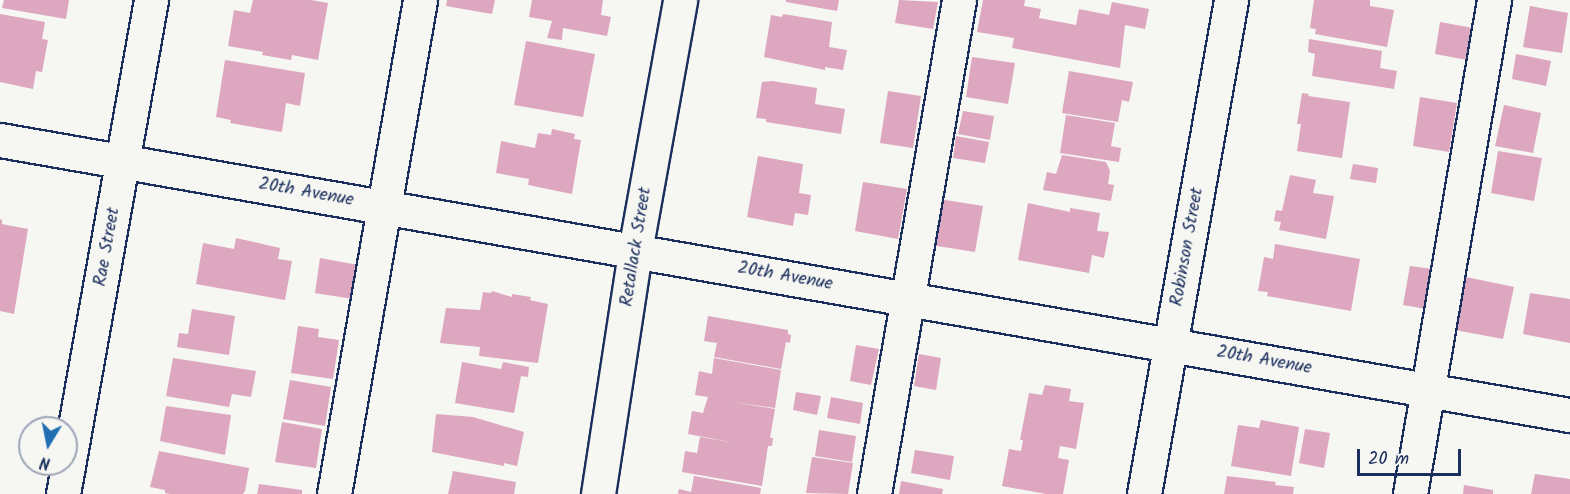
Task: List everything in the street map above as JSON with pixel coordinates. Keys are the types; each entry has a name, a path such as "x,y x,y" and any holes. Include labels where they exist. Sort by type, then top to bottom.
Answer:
{"street":[{"name":"Rae Street","path":"63,494 151,0"},
{"path":"334,494 420,0"},
{"name":"Retallack Street","path":"597,494 635,251 680,0"},
{"path":"874,494 959,0"},
{"name":"Robinson Street","path":"1144,494 1231,0"},
{"path":"1410,494 1494,0"},
{"name":"20th Avenue","path":"0,140 1570,415"}],"building":[{"path":"4,0 69,0 66,19 2,8"},
{"path":"253,0 311,0 328,3 318,60 292,55 291,60 228,46 234,10 250,13"},
{"path":"447,0 495,0 492,14 446,6"},
{"path":"532,0 603,0 601,15 611,17 607,36 563,28 562,40 547,38 552,21 529,17"},
{"path":"786,0 839,0 837,11 786,2"},
{"path":"899,0 938,2 933,29 895,23"},
{"path":"983,0 1025,0 1024,6 1041,9 1039,18 1076,25 1079,9 1109,15 1112,2 1149,9 1145,29 1125,25 1120,68 1012,48 1014,38 977,32"},
{"path":"1314,0 1370,0 1370,6 1394,10 1387,47 1315,34 1316,29 1310,28"},
{"path":"1530,6 1568,13 1562,53 1523,47"},
{"path":"0,14 45,22 42,39 48,40 42,72 36,71 33,89 0,82"},
{"path":"783,14 832,22 829,47 847,50 843,70 825,67 825,70 764,57 771,15 782,17"},
{"path":"1440,22 1473,28 1467,60 1435,54"},
{"path":"1309,39 1382,51 1380,68 1397,71 1394,89 1312,76 1315,54 1308,52"},
{"path":"526,41 595,54 583,117 514,105"},
{"path":"1516,54 1551,61 1546,86 1512,79"},
{"path":"972,57 1015,63 1008,104 966,97"},
{"path":"225,60 305,73 300,106 286,103 282,132 230,123 231,120 216,117"},
{"path":"1069,71 1133,82 1129,102 1122,100 1118,122 1062,113"},
{"path":"772,81 817,88 815,104 845,109 841,134 766,122 766,119 756,118 762,82"},
{"path":"888,91 921,96 913,148 880,143"},
{"path":"1302,93 1309,94 1308,96 1350,102 1342,158 1297,151 1301,124 1297,124"},
{"path":"1420,97 1457,103 1449,152 1413,146"},
{"path":"1504,105 1541,113 1533,153 1495,146"},
{"path":"963,111 994,116 990,140 958,134"},
{"path":"1066,115 1115,123 1111,146 1121,148 1119,162 1060,153"},
{"path":"552,129 575,134 574,139 581,140 572,194 528,185 529,179 496,173 501,141 535,148 538,133 551,135"},
{"path":"956,136 989,142 985,163 953,158"},
{"path":"1498,151 1542,158 1534,201 1491,193"},
{"path":"1062,155 1106,162 1110,171 1108,184 1114,185 1111,201 1043,190 1047,172 1056,174"},
{"path":"758,156 803,164 799,193 811,195 808,215 795,213 793,226 747,217"},
{"path":"1353,164 1378,168 1376,183 1350,179"},
{"path":"1290,175 1316,180 1313,193 1334,196 1326,239 1279,230 1281,222 1274,221 1276,210 1282,211"},
{"path":"863,182 907,189 898,239 855,231"},
{"path":"939,199 983,206 975,252 931,245"},
{"path":"1028,203 1070,212 1070,208 1100,213 1097,231 1109,232 1104,258 1092,255 1089,273 1018,260"},
{"path":"0,219 2,224 28,229 14,314 0,311"},
{"path":"236,238 280,248 278,259 292,261 285,300 196,284 203,243 234,249"},
{"path":"1275,244 1360,259 1351,311 1267,296 1268,292 1258,291 1264,257 1273,259"},
{"path":"320,258 358,265 353,299 315,293"},
{"path":"1410,266 1433,269 1426,309 1403,305"},
{"path":"1466,277 1514,287 1503,339 1455,330"},
{"path":"492,291 512,297 512,294 531,297 530,300 548,304 538,363 479,356 480,347 440,343 446,308 480,310 483,292 491,293"},
{"path":"1530,293 1570,299 1570,343 1523,334"},
{"path":"192,309 235,316 229,355 177,347 179,333 188,334"},
{"path":"708,316 788,330 788,334 791,335 790,343 786,342 781,369 714,357 717,343 704,341"},
{"path":"298,326 319,329 318,337 339,340 333,379 291,373"},
{"path":"856,345 879,349 871,385 850,381"},
{"path":"919,354 941,358 936,390 914,386"},
{"path":"173,358 256,371 251,397 232,394 229,407 166,396"},
{"path":"714,358 781,370 775,408 733,402 775,409 770,438 773,438 772,446 768,446 762,486 682,472 685,451 697,453 700,437 736,443 688,434 692,411 703,413 708,397 695,395 699,371 712,374"},
{"path":"462,362 501,369 503,362 529,367 528,377 521,376 514,413 455,403"},
{"path":"290,380 331,387 325,426 283,419"},
{"path":"1045,385 1071,389 1069,401 1084,403 1076,449 1060,446 1058,458 1069,460 1063,494 1046,494 1002,486 1009,449 1021,451 1023,440 1020,440 1029,393 1042,395"},
{"path":"796,392 821,396 817,415 793,410"},
{"path":"831,397 863,403 860,424 827,418"},
{"path":"166,406 231,415 225,455 160,441"},
{"path":"436,414 473,417 524,432 517,466 504,463 504,466 432,452"},
{"path":"1261,420 1299,427 1291,476 1231,466 1238,425 1259,428"},
{"path":"282,422 322,429 316,468 275,462"},
{"path":"1305,429 1330,433 1324,468 1299,463"},
{"path":"819,430 856,436 852,462 815,456"},
{"path":"915,450 954,456 950,480 911,473"},
{"path":"159,451 249,468 245,491 243,494 170,494 165,493 165,490 150,487"},
{"path":"812,457 853,463 848,494 806,493"},
{"path":"453,471 516,482 514,494 448,494"},
{"path":"1535,474 1570,479 1570,494 1531,494"},
{"path":"694,476 761,488 760,494 678,494 679,489 691,492"},
{"path":"1227,476 1276,482 1275,485 1294,487 1293,494 1224,494"},
{"path":"901,481 943,489 942,494 899,494"},
{"path":"259,484 302,490 302,494 257,494"},
{"path":"1464,485 1493,490 1493,494 1463,494"}]}
